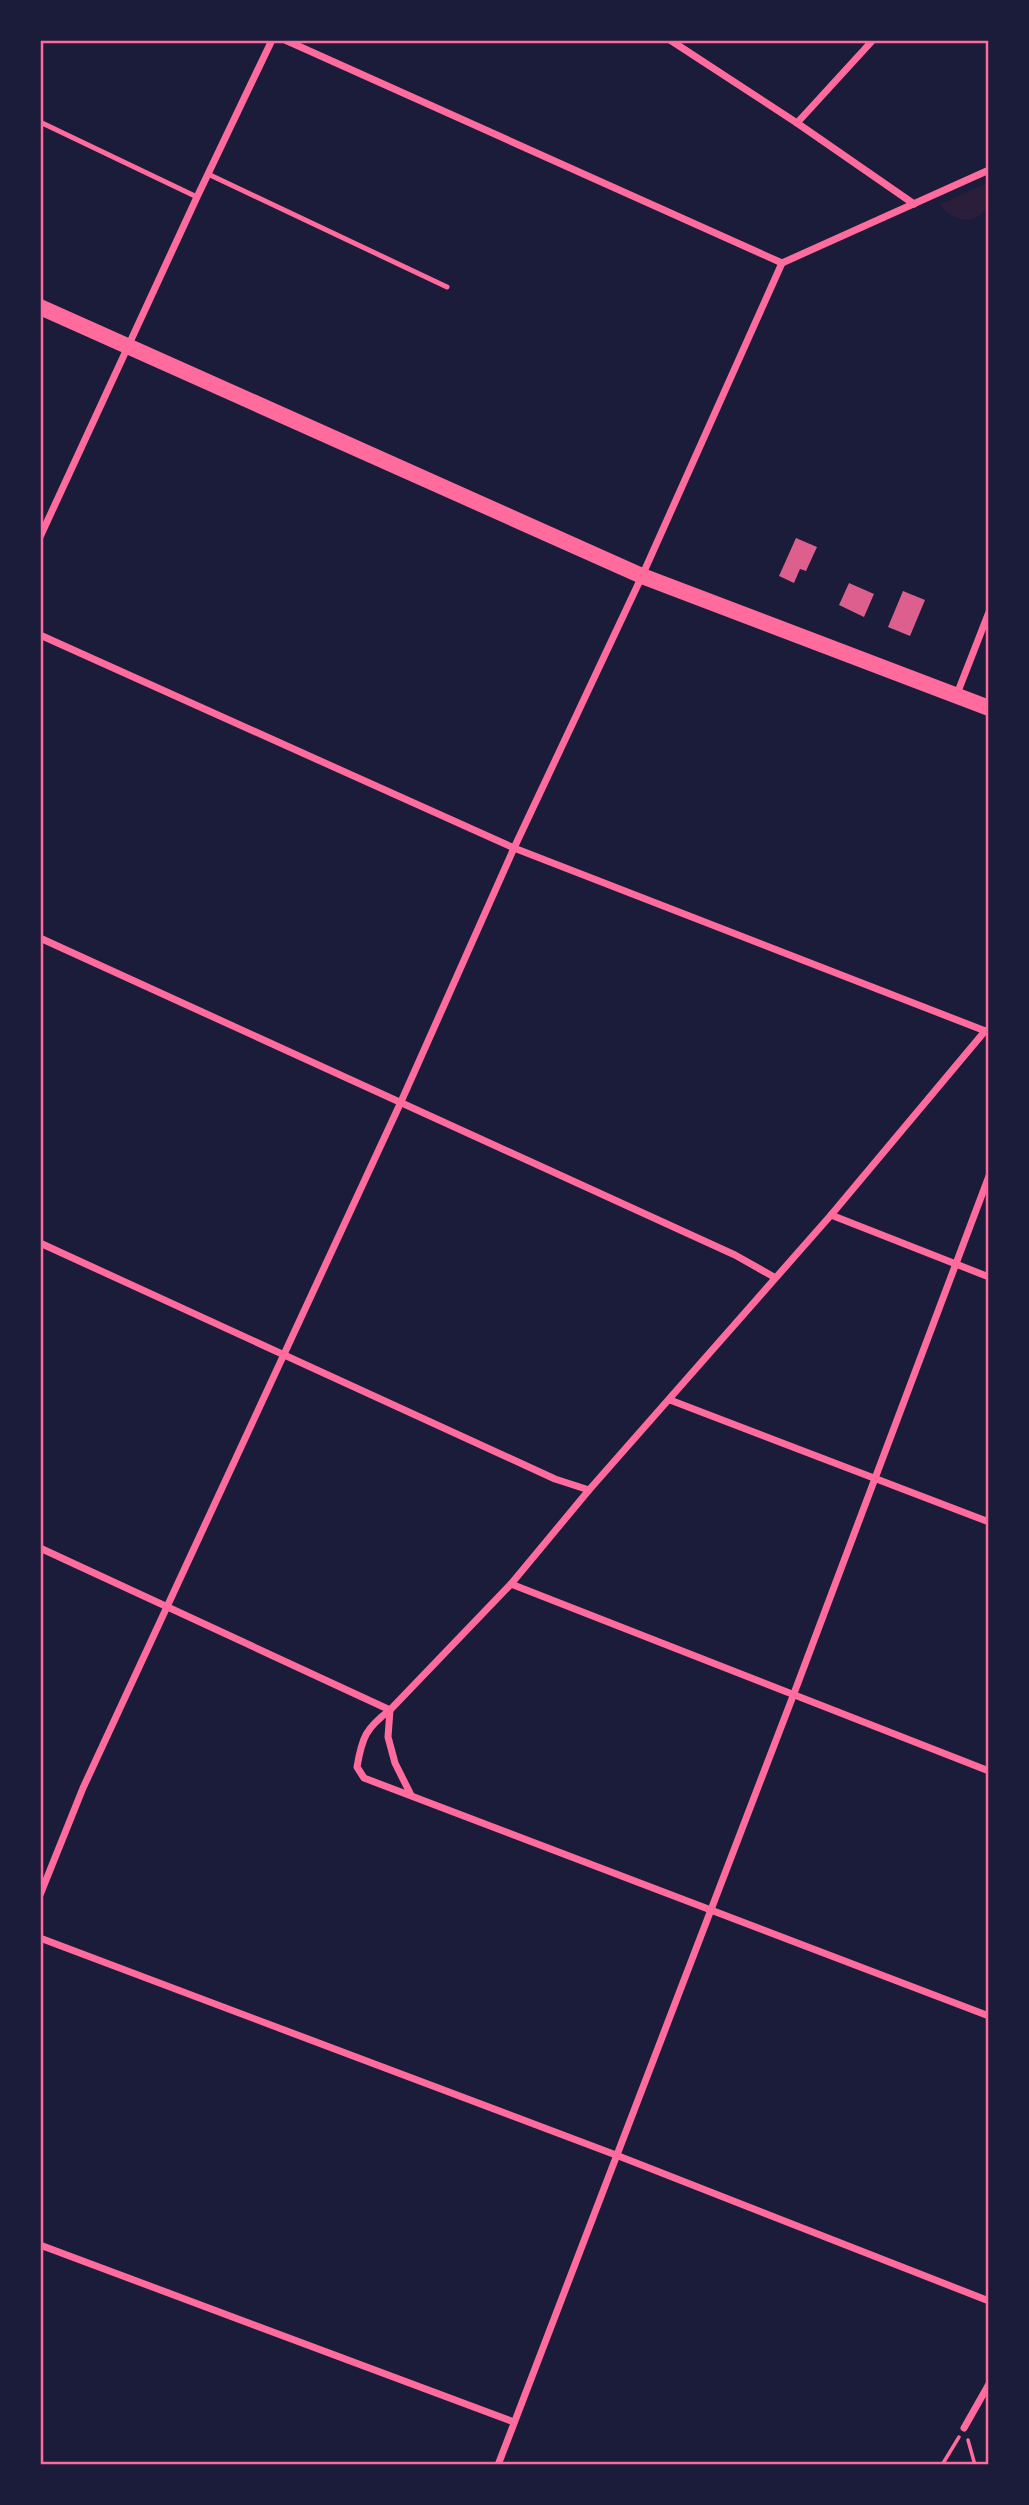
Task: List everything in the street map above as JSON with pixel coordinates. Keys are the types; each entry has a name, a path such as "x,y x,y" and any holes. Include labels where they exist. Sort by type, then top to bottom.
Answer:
{"main road":[{"path":"40,307 642,576 989,708"}],"street":[{"path":"40,537 272,40"},
{"path":"285,40 782,263"},
{"path":"670,40 914,204"},
{"path":"797,123 873,40"},
{"path":"40,1895 83,1788 400,1104 782,263 989,170"},
{"path":"957,695 989,612"},
{"path":"40,635 514,848 987,1032 831,1215 589,1490 511,1584 390,1710 372,1724 360,1746 357,1767 364,1778 989,2016"},
{"path":"40,938 734,1255 774,1277"},
{"path":"498,2465 989,1176"},
{"path":"831,1215 989,1277"},
{"path":"40,1243 555,1479 589,1490"},
{"path":"670,1400 989,1522"},
{"path":"40,1548 390,1710"},
{"path":"511,1584 989,1771"},
{"path":"390,1710 388,1737 395,1763 411,1795"},
{"path":"40,1938 616,2155 989,2301"},
{"path":"40,2245 514,2422"},
{"path":"964,2428 989,2384"}],"lane":[{"path":"40,122 197,197"},
{"path":"208,174 447,287"}],"path":[{"path":"942,2465 964,2428"},
{"path":"964,2428 975,2465"}],"shaded area":[{"path":"989,182 989,203 979,216 961,219 943,208 941,204"}],"building":[{"path":"796,538 817,547 806,571 800,569 794,583 779,576"},
{"path":"849,583 874,594 864,617 839,605"},
{"path":"903,591 925,600 910,636 888,627"}]}
